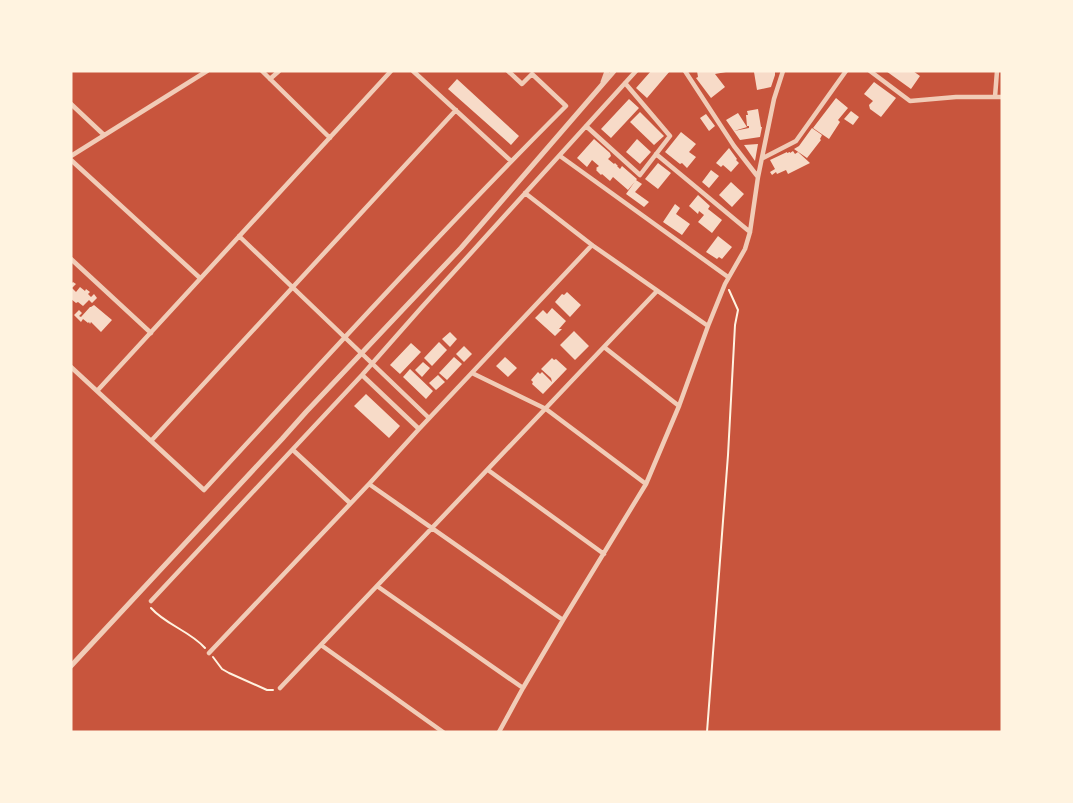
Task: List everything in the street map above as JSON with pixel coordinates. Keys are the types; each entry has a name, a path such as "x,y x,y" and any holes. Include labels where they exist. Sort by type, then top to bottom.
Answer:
{"street":[{"path":"200,278 71,158 104,135 207,71"},
{"path":"262,71 330,138"},
{"path":"270,79 279,71"},
{"path":"97,391 391,71"},
{"path":"413,71 511,161"},
{"path":"71,367 204,490 511,161 566,106 533,73 522,84 508,71"},
{"path":"601,87 607,71"},
{"path":"71,666 461,248 614,71"},
{"path":"151,601 362,375 636,71"},
{"path":"685,71 734,146 758,176"},
{"path":"499,732 563,620 646,484 679,406 724,284 745,249 750,232 758,176 774,99 783,71"},
{"path":"763,158 796,141 846,71"},
{"path":"870,71 910,101 956,97 1002,97"},
{"path":"995,97 997,71"},
{"path":"586,126 640,175 670,136 625,83"},
{"path":"71,104 104,135"},
{"path":"151,440 456,110"},
{"path":"656,154 750,232"},
{"path":"560,156 728,277"},
{"path":"525,193 592,245 708,326"},
{"path":"239,236 429,418"},
{"path":"210,653 592,245"},
{"path":"71,259 151,332"},
{"path":"280,688 656,291"},
{"path":"604,347 679,406"},
{"path":"472,373 546,409 646,484"},
{"path":"362,375 418,429"},
{"path":"293,450 350,503"},
{"path":"488,470 604,554"},
{"path":"369,484 563,620"},
{"path":"377,586 523,688"},
{"path":"321,645 443,732"}],"path":[{"path":"707,732 738,310 724,284"}],"building":[{"path":"651,71 670,71 647,98 636,88"},
{"path":"697,71 726,71 715,74 725,87 711,98 696,78 698,77"},
{"path":"775,71 771,87 757,90 754,72"},
{"path":"886,71 913,71 920,76 911,89"},
{"path":"457,79 519,136 511,145 448,89"},
{"path":"874,82 896,98 881,117 870,109 869,105 873,101 864,94"},
{"path":"836,98 848,108 838,120 840,122 829,139 813,128"},
{"path":"629,99 639,108 611,138 601,129"},
{"path":"758,109 762,127 760,137 740,140 726,120 738,113 747,127 734,131 749,128 747,126 747,111"},
{"path":"851,111 859,117 853,125 844,119"},
{"path":"640,112 664,136 654,145 630,122"},
{"path":"706,114 715,126 709,131 700,118"},
{"path":"812,128 822,135 821,140 807,158 794,149 799,146"},
{"path":"681,132 696,144 689,152 696,157 687,168 665,152"},
{"path":"594,139 610,153 611,156 608,159 620,169 622,166 637,179 628,190 613,177 610,181 601,175 596,170 599,166 592,160 587,167 577,158"},
{"path":"637,139 651,152 640,164 626,152"},
{"path":"758,144 755,161 744,145"},
{"path":"729,148 739,163 731,172 723,165 721,167 716,163"},
{"path":"793,151 795,154 798,152 810,163 788,174 786,170 772,175 770,172 775,169 770,160"},
{"path":"658,163 671,173 658,189 645,179"},
{"path":"711,170 719,176 709,188 702,182"},
{"path":"636,180 642,184 635,192 649,202 644,207 626,194"},
{"path":"731,182 744,194 732,207 719,195"},
{"path":"698,195 710,206 708,209 722,220 712,233 698,222 704,215 699,211 698,214 689,206"},
{"path":"675,204 680,208 676,214 690,224 682,235 663,222"},
{"path":"718,236 732,247 722,259 719,257 717,259 706,252"},
{"path":"73,282 76,284 72,288 76,292 80,287 90,292 88,294 91,297 94,294 97,298 92,303 89,300 83,306 78,302 76,303 71,299 71,284"},
{"path":"567,292 581,305 570,317 555,302 562,294 564,295"},
{"path":"94,305 112,320 101,332 91,322 90,324 83,319 81,322 74,315 79,310 82,313 79,316 81,317"},
{"path":"552,308 566,321 559,329 562,329 555,336 535,318 543,310 547,314"},
{"path":"574,331 589,346 575,360 560,345"},
{"path":"450,332 457,339 450,347 442,339"},
{"path":"439,342 447,350 432,366 424,358"},
{"path":"411,343 421,352 400,374 390,365"},
{"path":"464,346 472,354 464,362 456,354"},
{"path":"454,357 462,364 447,380 439,373"},
{"path":"505,357 517,368 508,377 496,366"},
{"path":"552,358 556,359 567,369 543,394 532,384 531,380 538,372 540,374 542,372 552,382 551,378 541,369"},
{"path":"423,362 430,368 422,377 415,370"},
{"path":"410,369 433,391 426,399 403,377"},
{"path":"438,375 445,382 436,390 429,383"},
{"path":"366,394 400,426 389,438 354,406"}]}
